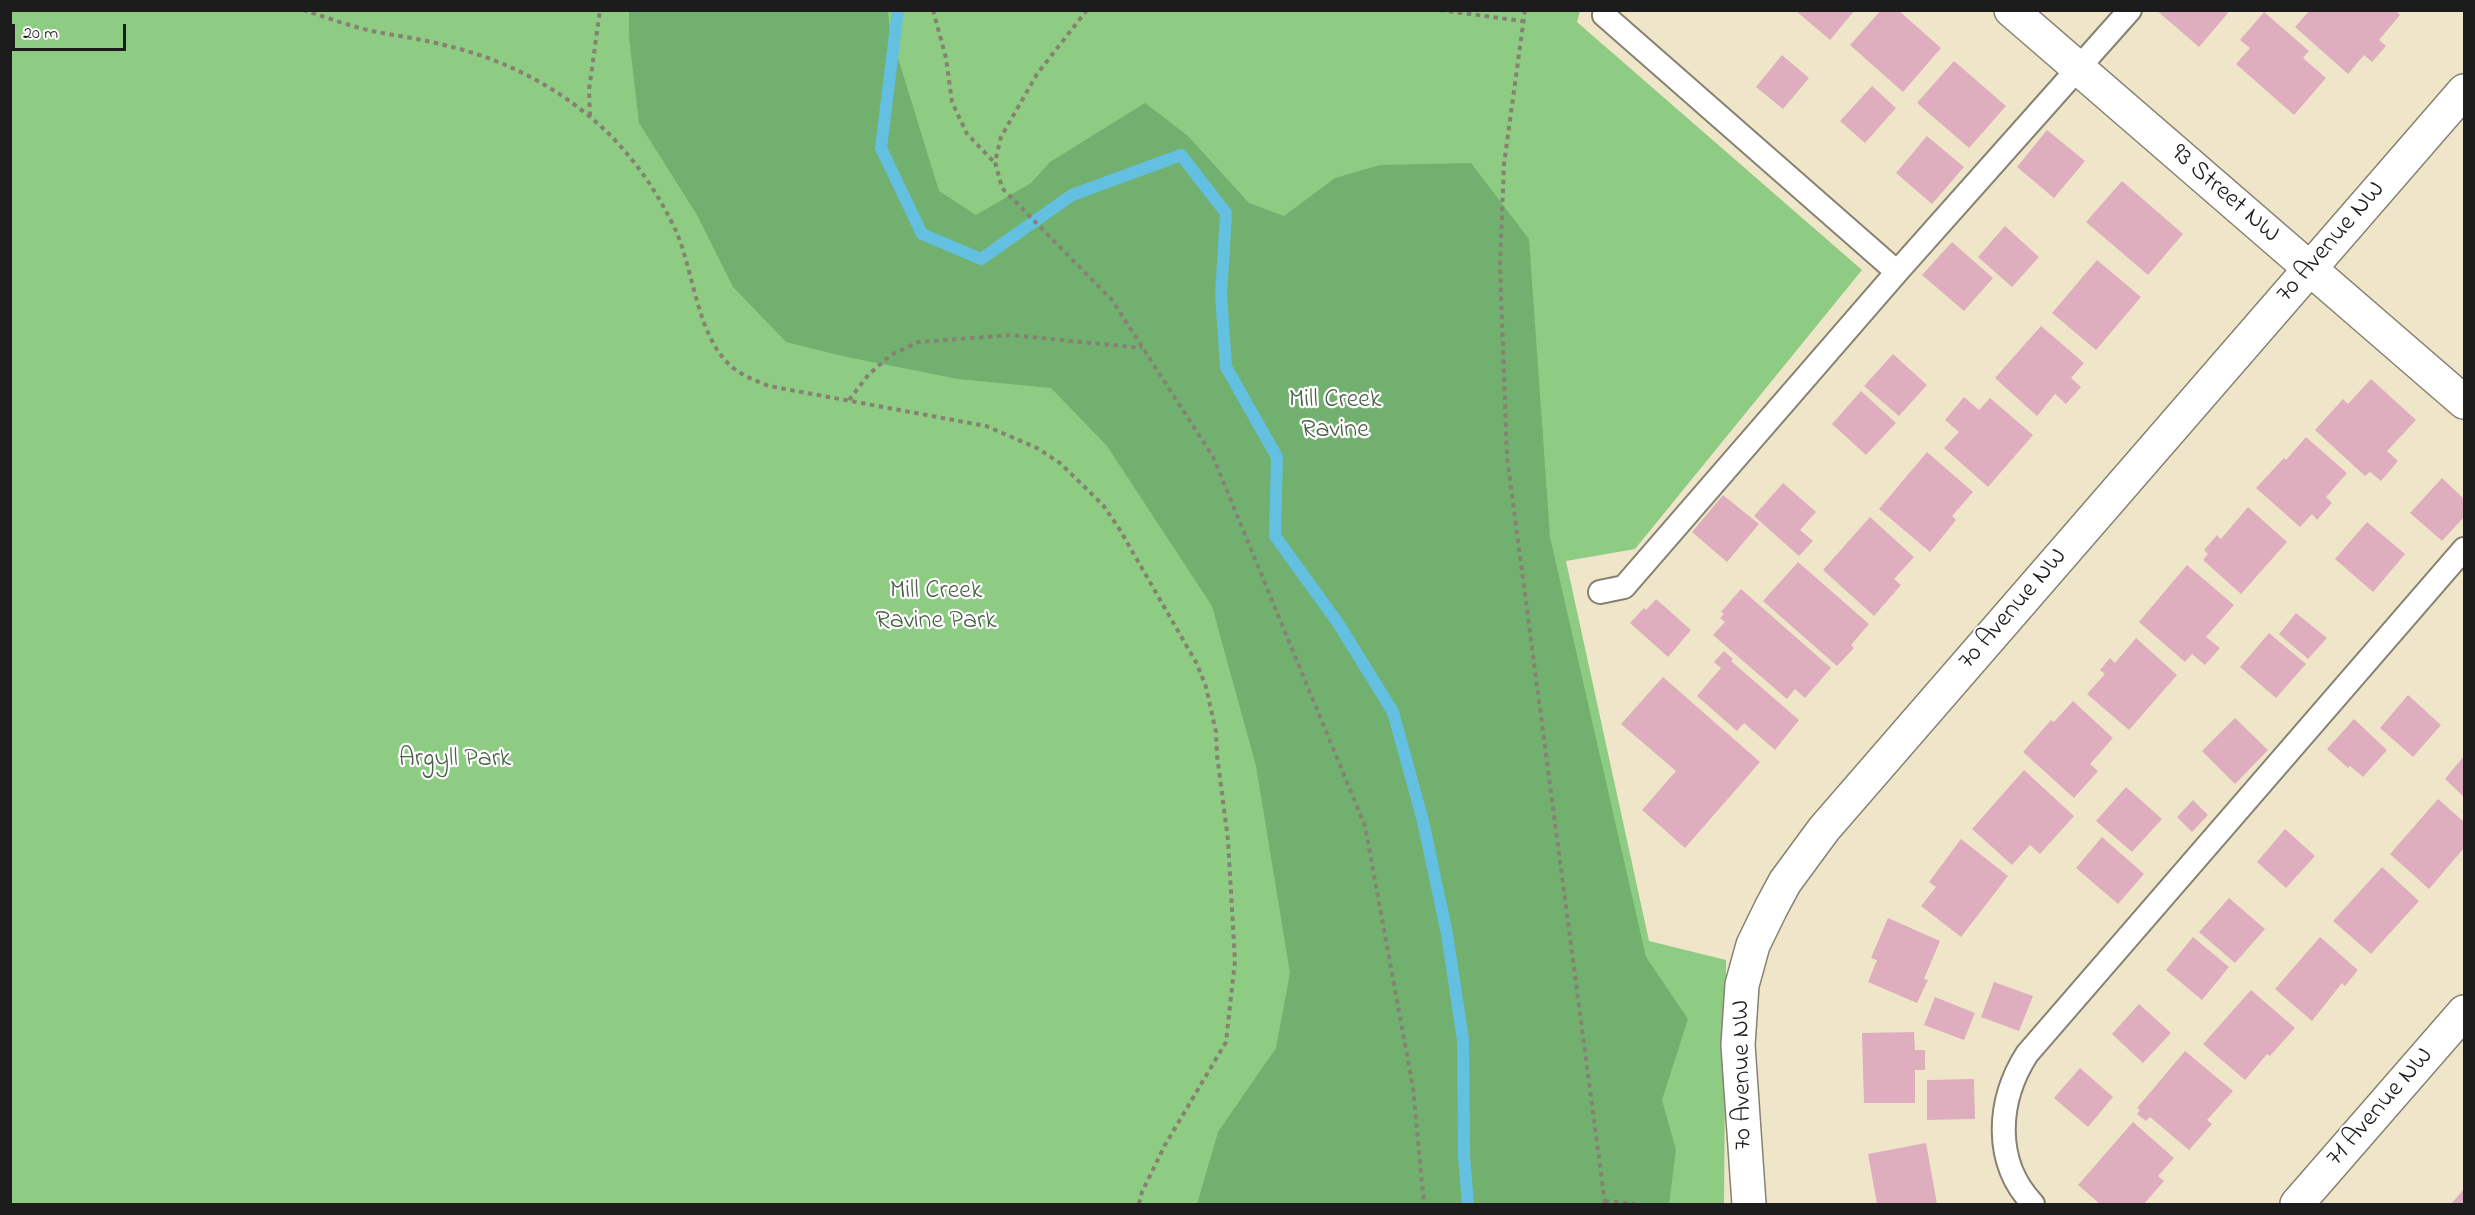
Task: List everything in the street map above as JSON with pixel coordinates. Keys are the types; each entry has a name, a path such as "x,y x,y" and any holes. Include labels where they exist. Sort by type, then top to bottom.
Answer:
{"street":[{"name":"93 Street NW","path":"2011,10 2464,402"},
{"name":"70 Avenue NW","path":"1749,1204 1738,1045 1742,985 1752,945 1785,882 1824,829 2464,91"},
{"name":"71 Avenue NW","path":"2297,1204 2464,1012"}],"lane":[{"path":"1605,10 1604,15 1897,272"},
{"path":"1600,592 1624,587 1897,272 2130,10"},
{"path":"2033,1204 2015,1181 2006,1160 2004,1132 2006,1099 2015,1073 2027,1054 2464,549"}],"path":[{"path":"303,10 370,30 448,46 486,57 557,92 590,116 633,163 660,200 676,233 712,341 732,368 768,386 986,426 1028,444 1060,463 1103,505 1120,530 1185,644 1206,687 1216,732 1228,840 1235,950 1226,1042 1165,1145 1142,1192 1139,1204"},
{"path":"590,116 589,90 600,10"},
{"path":"933,10 946,58 952,102 967,134 994,162 1002,188 1019,208 1112,300 1213,457 1365,826 1413,1088 1424,1204"},
{"path":"994,162 1001,137 1032,83 1087,10"},
{"path":"1440,10 1522,21"},
{"path":"1525,10 1504,164 1500,266 1507,456 1605,1203 1635,1204"},
{"path":"849,400 859,384 891,355 918,342 1011,335 1142,348"}],"green space":[{"name":"Mill Creek Ravine Park","path":"10,11 1580,11 1577,22 1862,270 1635,549 1566,561 1649,941 1726,960 1724,1204 11,1204"},
{"name":"Mill Creek Ravine","path":"629,11 888,11 890,32 939,191 976,215 1031,183 1050,162 1145,103 1188,136 1249,203 1284,216 1335,178 1380,165 1471,163 1529,239 1550,537 1646,957 1688,1019 1662,1100 1676,1150 1669,1204 1197,1204 1218,1132 1276,1048 1290,973 1256,766 1212,606 1107,446 1051,388 958,379 842,356 786,342 733,287 697,215 639,123 629,37"}],"building":[{"path":"1795,10 1855,10 1830,40"},
{"path":"1881,10 1898,10 1941,48 1903,92 1850,45"},
{"path":"2156,10 2225,10 2228,13 2199,47"},
{"path":"2310,10 2395,10 2400,15 2379,40 2386,46 2372,62 2364,55 2348,74 2295,27"},
{"path":"2264,12 2309,51 2303,58 2326,78 2294,115 2236,64 2250,48 2240,40"},
{"path":"1782,55 1809,78 1783,109 1756,87"},
{"path":"1954,61 2006,106 1969,148 1917,103"},
{"path":"1872,86 1896,108 1865,143 1840,121"},
{"path":"2047,130 2085,161 2054,198 2017,167"},
{"path":"1927,136 1964,167 1932,204 1896,173"},
{"path":"2122,181 2183,234 2148,275 2086,222"},
{"path":"2005,226 2039,257 2012,287 1978,257"},
{"path":"1952,242 1993,278 1964,311 1922,275"},
{"path":"2097,260 2141,297 2096,350 2052,313"},
{"path":"2041,326 2084,363 2071,378 2081,387 2066,404 2055,394 2037,416 1995,378"},
{"path":"1893,354 1927,385 1899,416 1864,386"},
{"path":"2371,379 2416,420 2387,451 2398,461 2381,481 2370,472 2365,476 2315,430 2343,399 2348,404"},
{"path":"1861,391 1896,423 1866,455 1832,424"},
{"path":"1964,397 1979,410 1990,398 2033,435 1988,487 1944,448 1959,432 1945,420"},
{"path":"2306,437 2347,473 2326,497 2332,503 2317,520 2312,514 2300,527 2256,488 2284,458 2286,460"},
{"path":"1927,452 1973,492 1952,516 1956,520 1930,552 1879,509"},
{"path":"2442,478 2464,499 2464,517 2442,541 2410,513"},
{"path":"1783,483 1816,512 1800,530 1813,541 1799,556 1754,516"},
{"path":"1723,495 1759,524 1727,562 1692,532"},
{"path":"2248,507 2287,542 2241,594 2203,560 2208,554 2204,550 2217,535 2221,539"},
{"path":"1870,517 1914,557 1894,579 1901,585 1874,616 1823,570"},
{"path":"2367,522 2405,554 2373,592 2335,559"},
{"path":"1798,562 1869,624 1851,645 1854,648 1837,666 1763,601"},
{"path":"2187,565 2234,605 2206,637 2220,648 2205,665 2192,654 2185,662 2139,622"},
{"path":"1741,589 1831,668 1805,698 1795,689 1787,699 1713,635 1725,622 1720,618 1724,614 1721,612"},
{"path":"1656,599 1691,630 1668,657 1630,623"},
{"path":"2296,613 2327,638 2308,659 2279,634"},
{"path":"2269,633 2306,664 2276,698 2240,667"},
{"path":"2136,638 2177,675 2129,730 2087,694 2105,674 2100,670 2110,658 2115,663"},
{"path":"1724,651 1733,659 1731,661 1799,720 1775,750 1744,723 1737,731 1697,696 1721,668 1714,662"},
{"path":"1663,677 1760,762 1685,848 1642,810 1676,771 1621,724"},
{"path":"2408,695 2441,725 2413,757 2380,728"},
{"path":"2073,701 2113,738 2090,764 2098,771 2074,798 2023,752 2051,720 2054,722"},
{"path":"2235,718 2268,750 2235,784 2202,751"},
{"path":"2354,719 2387,750 2363,777 2350,766 2348,768 2327,749"},
{"path":"2464,756 2464,797 2445,779"},
{"path":"2024,770 2074,816 2040,854 2030,845 2012,865 1972,829"},
{"path":"2126,787 2162,819 2132,852 2096,821"},
{"path":"2438,799 2464,822 2464,848 2429,889 2390,854"},
{"path":"2193,800 2208,815 2192,832 2177,817"},
{"path":"2285,829 2315,856 2286,888 2257,862"},
{"path":"2102,837 2144,874 2118,904 2076,868"},
{"path":"1961,839 2008,876 1961,937 1921,906 1936,887 1929,882"},
{"path":"2382,867 2419,901 2371,954 2333,921"},
{"path":"2229,898 2265,929 2235,963 2199,932"},
{"path":"1888,918 1940,941 1924,979 1928,980 1917,1003 1868,982 1877,960 1871,958"},
{"path":"2193,937 2229,967 2202,1000 2166,970"},
{"path":"2320,937 2358,970 2345,986 2342,983 2312,1021 2275,989"},
{"path":"1994,982 2033,996 2019,1031 1981,1017"},
{"path":"2251,990 2295,1028 2270,1056 2267,1054 2245,1080 2203,1044"},
{"path":"1935,997 1975,1013 1964,1040 1924,1025"},
{"path":"2139,1004 2171,1033 2143,1063 2112,1034"},
{"path":"1914,1032 1915,1050 1925,1050 1925,1070 1915,1070 1915,1103 1864,1103 1862,1033"},
{"path":"2185,1051 2233,1091 2207,1120 2212,1124 2189,1150 2150,1117 2146,1121 2137,1114 2140,1110 2137,1108"},
{"path":"2080,1068 2113,1097 2088,1127 2054,1098"},
{"path":"1974,1079 1975,1119 1927,1120 1927,1080"},
{"path":"2133,1122 2174,1158 2158,1176 2164,1181 2144,1204 2100,1204 2078,1185"},
{"path":"1926,1143 1937,1204 1877,1204 1868,1154"},
{"path":"2464,1189 2464,1204 2451,1204"}],"waterway":[{"path":"898,10 881,148 922,234 981,259 1072,195 1181,155 1226,213 1221,295 1226,367 1277,457 1275,536 1338,623 1393,712 1423,821 1447,934 1463,1040 1464,1156 1468,1204"}],"park label":[{"name":"Argyll Park","path":"455,761"}]}
